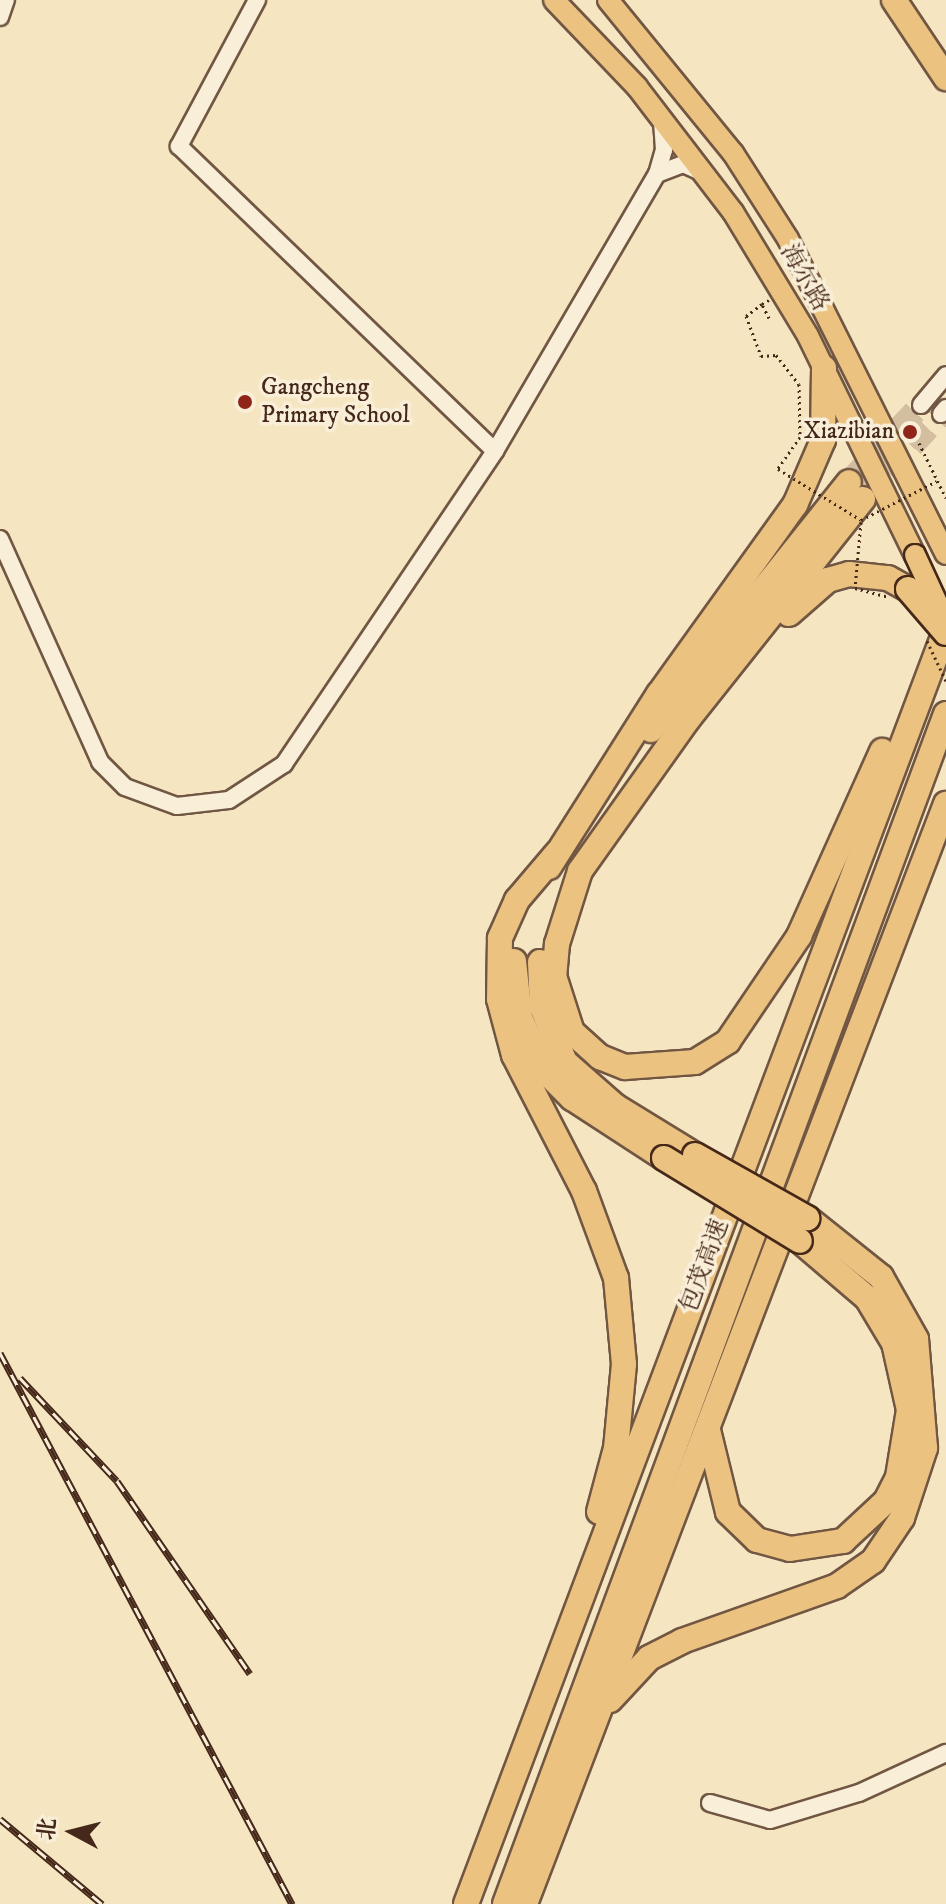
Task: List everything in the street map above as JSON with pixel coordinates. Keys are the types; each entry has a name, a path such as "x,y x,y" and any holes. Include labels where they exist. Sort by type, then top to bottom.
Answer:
{"highway":[{"path":"894,0 946,78"},
{"path":"707,1426 713,1470 728,1512 757,1540 817,1550 843,1541 886,1501 906,1447 909,1410 894,1343 867,1298 804,1230 664,1158 572,1098 546,1072 520,1018 516,942 528,905 557,853 607,780 659,694 807,483 823,440 824,368"},
{"path":"607,780 858,500"},
{"path":"588,1737 619,1686 649,1658 837,1586 873,1561 902,1518 925,1448 924,1373 916,1339 881,1277 804,1230 585,1084 553,1040 542,1007 542,940 554,908 688,719 858,500"},
{"path":"636,796 702,729 808,593 849,574 888,578 898,593 946,631"},
{"path":"580,871 554,976 572,1032 600,1057 625,1067 695,1062 728,1041 799,936 946,606"},
{"name":"包茂高速","path":"463,1904 946,631"},
{"name":"包茂高速","path":"505,1904 946,714"},
{"path":"525,1904 946,804"},
{"path":"463,1904 599,1512 616,1448 623,1319 603,1233 514,1055 499,999 500,938 517,900 557,853"}],"main road":[{"name":"海尔路","path":"554,0 661,117 707,175 824,368 946,622"},
{"name":"海尔路","path":"608,0 695,103 774,216 837,329 946,554"}],"street":[{"path":"0,17 6,0"},
{"path":"257,0 179,146 495,451"},
{"path":"0,539 100,762 125,787 177,806 229,800 284,764 495,451 657,174 664,150 661,117"},
{"path":"657,174 683,164 707,175"},
{"path":"921,405 946,375"},
{"path":"710,1803 770,1820 859,1793 946,1753"}],"path":[{"path":"762,304 746,316 761,356 776,355 799,384 800,437 778,469 858,500 937,481"},
{"path":"919,443 946,498"},
{"path":"858,500 855,588 898,593"}],"tunnel":[{"path":"849,482 921,405"},
{"path":"863,499 941,414"}],"railway":[{"path":"0,1353 292,1904"},
{"path":"20,1378 117,1481 250,1674"},
{"path":"0,1819 102,1904"}],"place":[{"name":"Gangcheng Primary School","path":"245,402"},
{"name":"Xiazibian","path":"910,432"}]}
